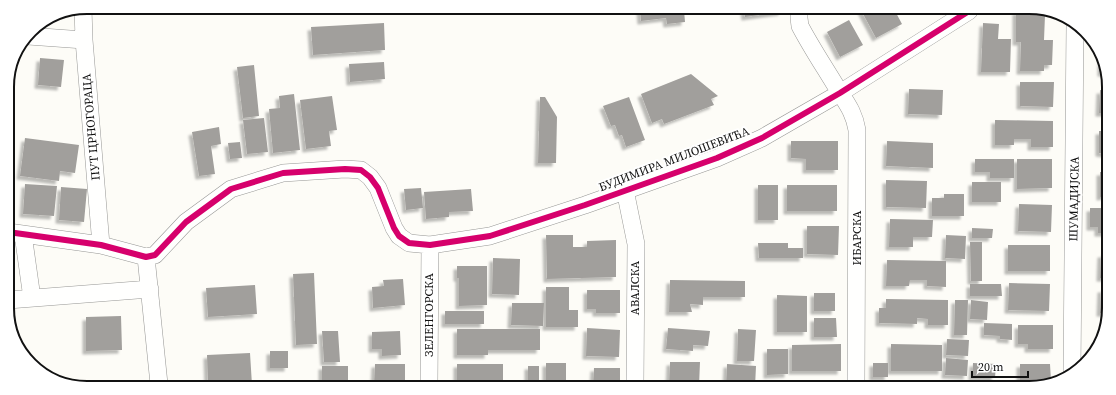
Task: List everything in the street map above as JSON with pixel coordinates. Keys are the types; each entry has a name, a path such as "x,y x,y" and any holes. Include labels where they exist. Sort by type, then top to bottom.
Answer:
{"street":[{"name":"ПУТ ЦРНОГОРАЦА","path":"83,14 101,245"},
{"name":"ИБАРСКА","path":"799,14 800,26 850,108 855,119 857,130 856,381"},
{"name":"БУДИМИРА МИЛОШЕВИЋА","path":"146,257 155,256 186,222 231,189 283,173 345,169 361,170 370,177 378,188 394,228 399,236 409,243 430,245 490,236 585,205 717,158 762,138 840,93 964,14"},
{"name":"ШУМАДИЈСКА","path":"1072,367 1075,30"},
{"path":"34,36 84,40"},
{"name":"АВАЛСКА","path":"625,190 636,244 635,381"},
{"path":"32,298 16,233 101,245 146,257 159,381"},
{"name":"ЗЕЛЕНГОРСКА","path":"429,381 430,245"},
{"path":"14,300 150,289"}],"building":[{"path":"640,14 684,14 685,22 667,24 666,18 641,21"},
{"path":"745,14 767,14 745,17"},
{"path":"863,14 897,14 902,24 876,38"},
{"path":"1016,14 1045,16 1044,40 1053,40 1052,65 1044,65 1044,71 1020,71 1021,42 1016,42"},
{"path":"849,20 863,45 840,57 827,32"},
{"path":"384,23 385,50 313,55 311,27"},
{"path":"983,23 999,24 998,39 1011,39 1010,72 981,72"},
{"path":"40,58 64,60 61,87 38,85"},
{"path":"384,62 385,79 350,82 349,64"},
{"path":"254,65 259,116 243,118 237,67"},
{"path":"691,74 718,96 711,99 714,105 664,124 662,119 652,123 641,94"},
{"path":"1020,82 1054,82 1053,107 1020,106"},
{"path":"909,89 943,90 942,115 908,114"},
{"path":"1100,90 1102,90 1102,113 1099,113"},
{"path":"294,94 300,150 273,153 269,109 280,108 279,96"},
{"path":"332,96 337,130 329,131 331,146 306,149 300,100"},
{"path":"540,97 545,97 557,117 556,163 538,163"},
{"path":"629,97 645,140 626,147 622,135 619,136 615,125 611,126 603,106"},
{"path":"264,118 268,152 247,154 243,120"},
{"path":"995,120 1053,121 1053,147 1031,147 1031,139 1014,139 1014,145 995,145"},
{"path":"219,127 221,144 211,146 215,174 199,176 192,132"},
{"path":"1099,131 1102,131 1102,153 1099,153"},
{"path":"25,138 79,145 75,173 60,171 59,181 20,176"},
{"path":"791,141 838,141 838,170 806,170 806,159 791,158"},
{"path":"887,141 933,143 933,168 886,166"},
{"path":"240,142 242,158 230,159 228,143"},
{"path":"975,159 1014,159 1014,178 990,178 990,172 975,172"},
{"path":"1017,159 1052,159 1052,188 1017,189"},
{"path":"1100,172 1102,172 1102,197 1100,197"},
{"path":"886,180 927,181 926,208 886,207"},
{"path":"972,182 1001,182 1001,202 972,202"},
{"path":"25,184 57,186 54,216 23,214"},
{"path":"758,185 778,185 778,220 758,220"},
{"path":"787,185 837,185 837,211 787,211"},
{"path":"61,187 87,189 84,222 59,220"},
{"path":"421,188 423,208 406,210 404,189"},
{"path":"471,189 473,211 449,212 449,217 426,219 424,192"},
{"path":"944,194 964,194 964,216 932,216 932,198 944,198"},
{"path":"1019,204 1052,205 1051,232 1018,231"},
{"path":"1090,208 1102,208 1102,233 1098,233 1098,227 1090,227"},
{"path":"890,219 933,220 932,237 913,237 913,247 889,247"},
{"path":"807,226 839,226 838,255 807,254"},
{"path":"972,228 993,229 992,238 972,238"},
{"path":"546,235 573,235 573,247 587,247 587,241 616,240 616,277 547,279"},
{"path":"946,235 966,236 965,259 945,258"},
{"path":"970,242 982,242 982,281 971,281"},
{"path":"758,243 788,243 788,248 803,248 803,258 759,258"},
{"path":"1008,245 1050,245 1050,271 1008,271"},
{"path":"1101,254 1102,254 1102,278 1100,278"},
{"path":"493,258 520,259 519,295 492,294"},
{"path":"887,260 946,261 946,287 927,286 927,280 910,280 909,286 886,286"},
{"path":"457,266 487,266 487,305 459,306 459,278 457,278"},
{"path":"314,273 317,344 296,345 293,274"},
{"path":"403,279 405,305 373,308 372,287 384,286 383,280"},
{"path":"670,280 745,281 745,297 703,297 703,305 690,304 692,312 669,312"},
{"path":"1009,283 1050,284 1049,311 1008,310"},
{"path":"970,284 1001,284 1002,296 970,296"},
{"path":"255,285 257,314 208,317 206,288"},
{"path":"546,287 569,287 569,310 578,310 578,327 546,327"},
{"path":"1102,289 1102,308 1101,313 1100,313"},
{"path":"587,290 620,290 620,313 596,313 596,309 587,309"},
{"path":"814,293 835,293 835,311 814,311"},
{"path":"777,295 807,296 807,332 777,332"},
{"path":"886,299 948,300 948,325 928,325 928,319 917,318 917,324 879,323 879,308 886,308"},
{"path":"955,300 968,300 967,335 954,335"},
{"path":"971,300 988,302 987,320 970,319"},
{"path":"512,303 544,303 543,326 511,325"},
{"path":"445,311 484,311 484,324 445,324"},
{"path":"121,316 122,350 86,351 86,317"},
{"path":"814,318 836,318 837,337 814,337"},
{"path":"984,323 1012,324 1012,340 1000,339 1000,336 984,335"},
{"path":"1018,325 1053,325 1053,349 1028,349 1028,344 1018,344"},
{"path":"587,328 620,330 619,357 586,356"},
{"path":"668,328 710,331 708,346 693,345 693,351 666,349"},
{"path":"457,329 540,329 540,350 488,350 488,355 457,355"},
{"path":"738,329 756,330 754,361 737,361"},
{"path":"322,331 338,331 340,362 324,362"},
{"path":"400,331 401,355 382,356 382,349 372,349 372,332"},
{"path":"947,339 969,340 968,356 946,355"},
{"path":"841,344 841,371 792,371 792,345"},
{"path":"891,344 942,345 942,371 891,371"},
{"path":"767,349 788,349 788,374 767,375"},
{"path":"270,351 288,351 288,368 270,368"},
{"path":"250,353 252,381 208,381 207,355"},
{"path":"946,358 968,360 967,376 945,375"},
{"path":"670,362 700,362 699,381 669,381"},
{"path":"546,363 566,363 566,381 546,381"},
{"path":"873,363 888,363 888,377 873,377"},
{"path":"973,363 996,364 995,378 972,377"},
{"path":"375,364 405,364 405,381 374,381"},
{"path":"457,364 503,364 503,381 457,381"},
{"path":"727,364 756,366 755,381 726,381"},
{"path":"1020,364 1050,364 1051,377 1043,380 1020,381"},
{"path":"322,366 348,366 348,381 322,381"},
{"path":"528,366 539,366 539,381 528,381"},
{"path":"594,368 620,368 620,381 593,381"}],"cycle path":[{"path":"14,233 101,245 146,257 155,255 186,222 231,189 283,173 345,169 361,170 370,177 378,188 394,228 399,236 409,243 430,245 490,236 585,205 717,158 762,138 840,93 964,14"}]}
